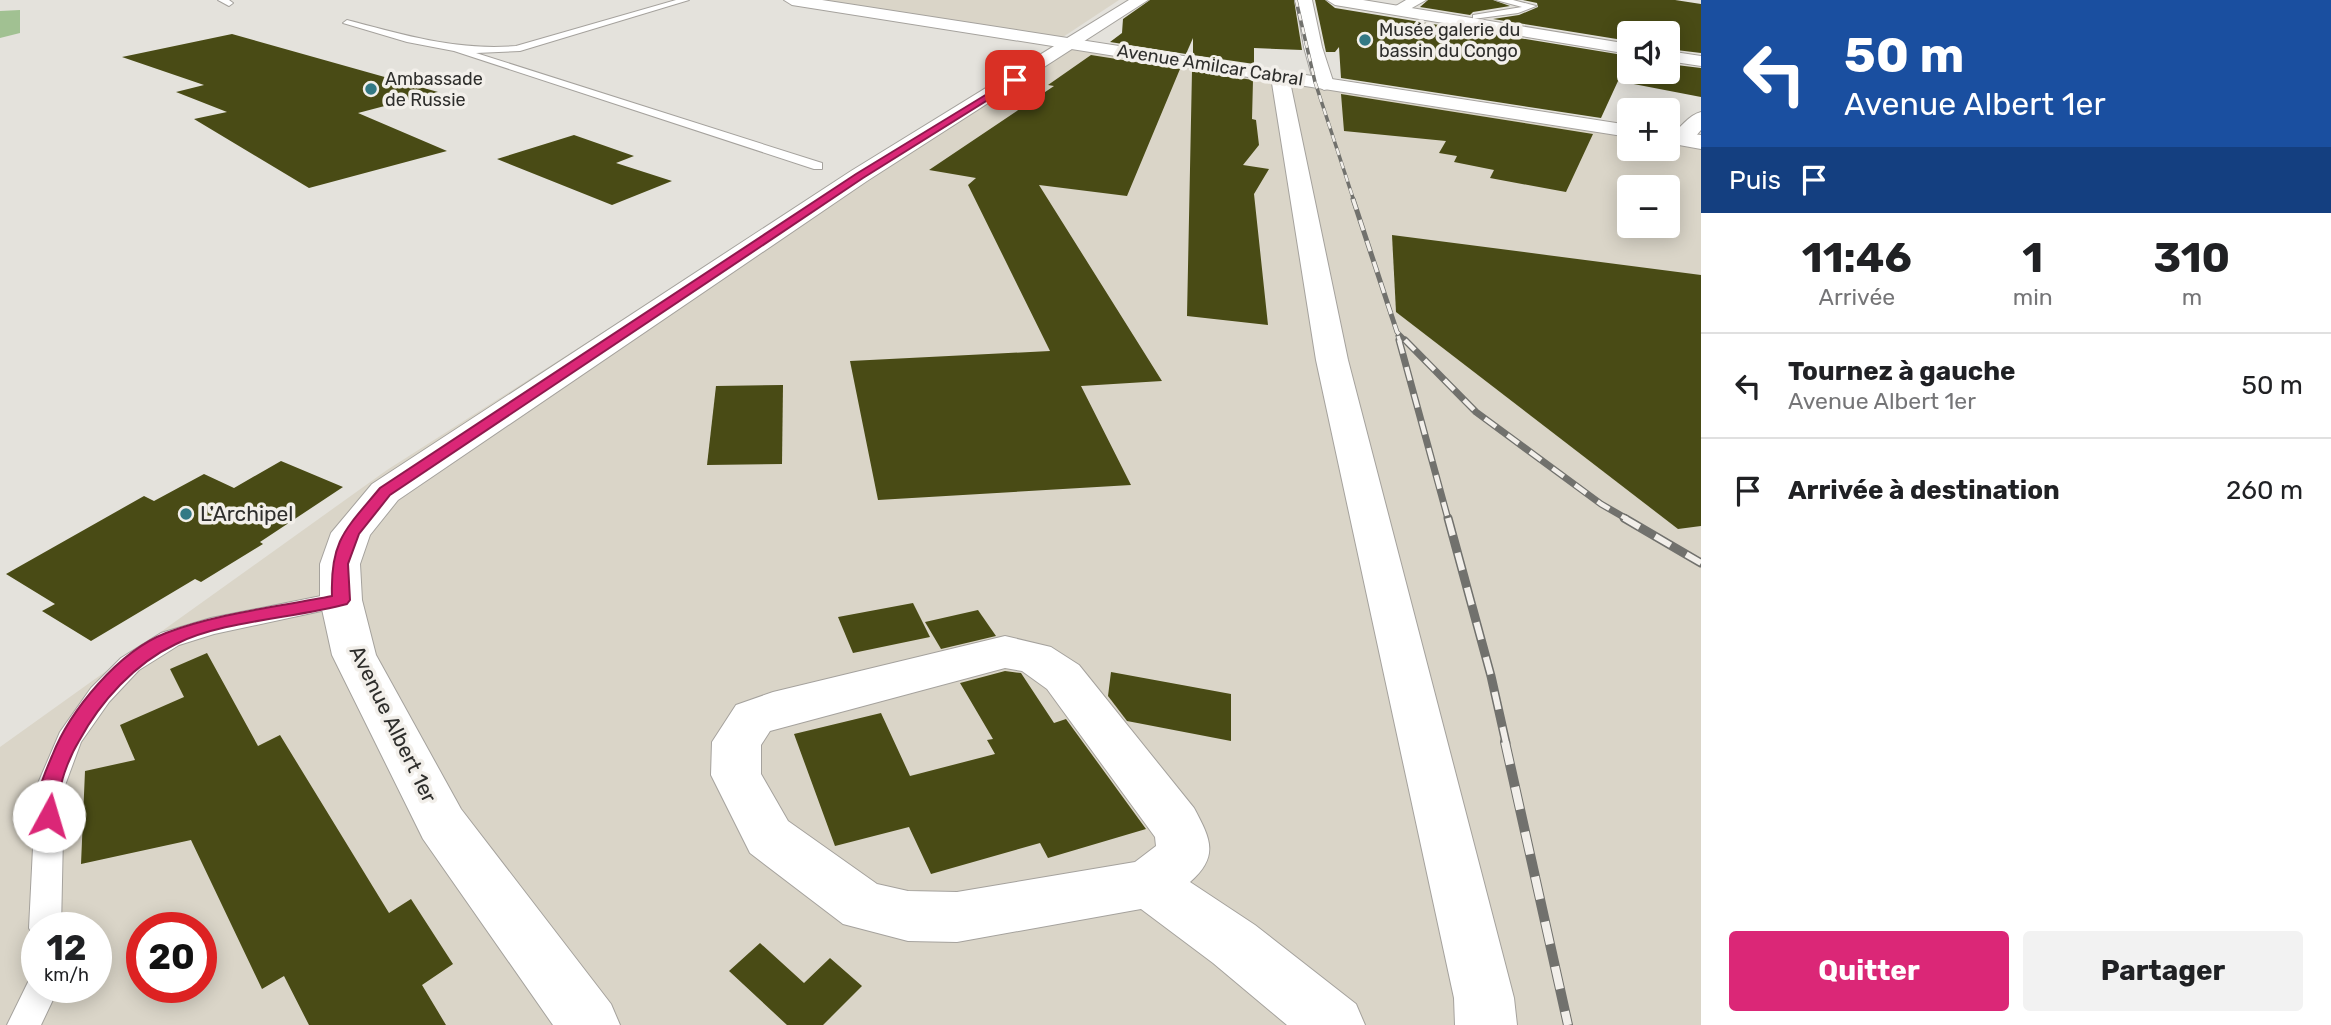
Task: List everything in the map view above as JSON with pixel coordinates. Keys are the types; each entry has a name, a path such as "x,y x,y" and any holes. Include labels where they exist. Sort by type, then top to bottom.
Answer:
{"street":[{"name":"Avenue Amilcar Cabral","path":"792,0 1617,129"},
{"name":"Avenue Albert 1er","path":"589,1025 442,824 354,654 341,600 340,564 351,533 385,492 859,176 1071,42 1098,29 1140,0"},
{"path":"1304,0 1313,47 1324,84"},
{"path":"1335,0 1407,5"},
{"path":"1373,0 1617,47"},
{"path":"1471,19 1617,39"},
{"path":"1680,50 1701,53"},
{"path":"1680,57 1701,61"},
{"path":"1280,77 1332,360 1484,998 1486,1025"},
{"path":"1683,140 1701,118"},
{"path":"1149,884 1182,856 1183,839 1175,823 1063,677 1035,657 1005,652 773,710 753,718 736,742 736,775 769,837 863,906 908,916 957,917 1149,884 1234,944 1334,1025"}],"lane":[{"path":"498,64 506,54 517,49 685,0"},
{"path":"1471,19 1488,12 1518,11 1532,6 1500,0"},
{"path":"347,23 459,51 818,166"},
{"path":"459,51 517,49"},
{"path":"46,912 50,788 69,739 100,695 130,664 170,639 211,626 341,600"},
{"path":"24,1025 35,1003"}],"shaded area":[{"path":"796,0 1119,0 1063,37"},
{"path":"20,10 20,33 0,38 0,11"},
{"path":"1052,46 1617,134 1617,161 1680,161 1680,144 1701,147 1701,1025 0,1025 0,747 387,470"}],"building":[{"path":"1150,0 1294,0 1302,50 1254,48 1254,64 1193,55 1193,38 1186,54 1110,42 1122,33 1123,19"},
{"path":"1315,0 1325,0 1335,8 1617,54 1617,83 1601,118 1341,78 1339,47 1335,52 1326,52"},
{"path":"1428,0 1493,0 1510,6 1473,12 1470,15 1420,7"},
{"path":"1523,0 1675,0 1701,4 1701,53 1680,50 1680,21 1617,21 1617,39 1493,19 1519,15 1538,7 1537,3"},
{"path":"232,34 438,92 358,113 447,151 309,188 194,119 227,112 176,92 204,85 122,57"},
{"path":"1091,55 1180,69 1127,196 1039,185 1162,381 1081,386 1131,485 878,500 850,361 1050,351 968,185 976,178 929,170 1054,86 1048,85"},
{"path":"1680,65 1701,68 1701,97 1634,84 1680,84"},
{"path":"1192,71 1253,80 1252,119 1256,120 1259,145 1243,165 1269,169 1254,194 1268,325 1187,316"},
{"path":"1341,94 1593,134 1566,192 1490,178 1494,170 1454,162 1457,156 1439,153 1446,141 1344,131"},
{"path":"574,135 634,156 616,163 672,181 612,205 497,159"},
{"path":"1392,235 1701,275 1701,526 1678,529 1396,312"},
{"path":"783,385 782,464 707,465 716,386"},
{"path":"281,461 343,487 260,542 263,544 201,582 195,579 91,641 42,611 55,604 6,574 144,496 154,501 204,474 234,488"},
{"path":"913,603 930,637 853,653 838,617"},
{"path":"978,610 996,636 941,649 925,622"},
{"path":"207,653 258,746 280,735 389,913 411,899 453,964 422,985 446,1025 309,1025 284,976 262,989 191,840 81,864 85,771 135,760 120,725 184,697 170,669"},
{"path":"1005,671 1021,673 1054,723 1066,719 1146,829 1048,858 1040,843 931,874 909,827 835,846 794,734 881,713 910,776 995,754 987,740 993,739 960,683"},
{"path":"1111,672 1231,694 1231,741 1127,721 1108,696"},
{"path":"760,943 804,983 830,958 862,986 823,1025 787,1025 729,971"}],"railway":[{"path":"1296,0 1315,82 1354,201"},
{"path":"1353,199 1397,332 1405,340"},
{"path":"1398,336 1400,342"},
{"path":"1399,340 1448,519"},
{"path":"1405,340 1476,412 1601,504 1627,519"},
{"path":"1448,518 1491,676 1506,743"},
{"path":"1624,518 1701,563"},
{"path":"1505,742 1568,1025"}],"place":[{"name":"Musée galerie du bassin du Congo","path":"1365,40"},
{"name":"Ambassade de Russie","path":"371,89"},
{"name":"L'Archipel","path":"186,514"}],"route":[{"path":"49,816 50,788 69,739 100,695 130,664 170,639 211,626 341,600 340,564 351,533 385,492 859,176 1015,80"}]}
